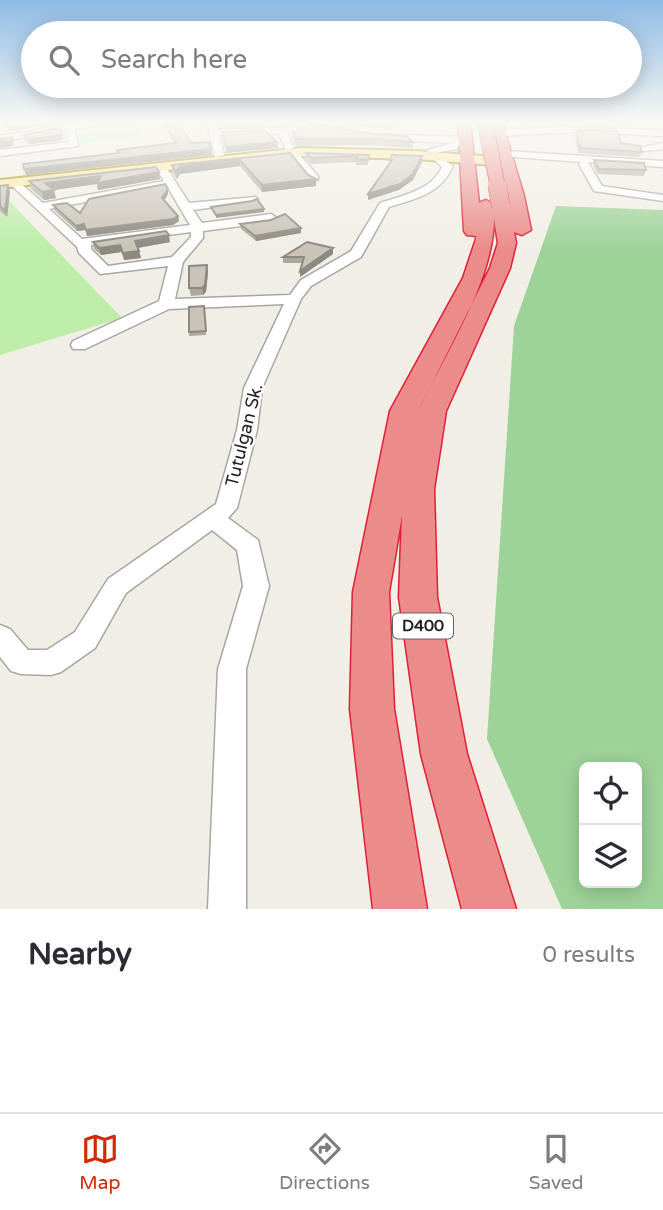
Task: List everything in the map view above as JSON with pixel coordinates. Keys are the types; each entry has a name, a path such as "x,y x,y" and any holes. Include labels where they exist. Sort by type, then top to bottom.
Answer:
{"highway":[{"name":"D400","path":"449,347 438,318 472,244 469,164"},
{"name":"D400","path":"401,909 372,709 371,592 404,411 500,268 507,243 506,225 493,206 483,164"},
{"name":"D400","path":"489,164 493,206 432,411 418,489 418,597 444,754 489,909"},
{"path":"449,347 488,323 505,295 520,259 522,229 508,164"}],"main road":[{"path":"9,179 137,164"},
{"path":"9,179 174,164"}],"street":[{"path":"303,164 314,178"},
{"name":"Tutulgan Sk.","path":"0,637 20,662 51,663 85,640 117,586 226,508 247,430 253,388 294,299 306,283 356,254 384,205 424,191 441,181 448,166 446,164"},
{"path":"584,164 598,189 663,198"},
{"path":"600,164 658,166"},
{"path":"627,164 658,166"},
{"path":"160,166 168,183 197,226 197,238 176,261 166,304"},
{"path":"116,171 129,190"},
{"path":"9,179 42,207 75,242 271,218"},
{"path":"42,207 168,183"},
{"path":"184,207 252,199"},
{"path":"84,243 84,250 105,271 176,261"},
{"path":"79,345 166,304 294,299"},
{"path":"212,518 249,546 256,586 232,669 227,909"}],"green space":[{"path":"8,200 122,318 0,355 0,201"},
{"path":"556,206 663,210 663,909 562,909 487,739 514,326"}],"building":[{"path":"23,164 67,164 24,169"},
{"path":"198,164 179,167 176,172 172,165"},
{"path":"244,164 299,164 308,175 316,179 262,185"},
{"path":"389,164 418,164 413,174 400,184 368,194"},
{"path":"596,164 644,164 646,170 599,169"},
{"path":"156,167 159,172 97,183 101,176 45,183 54,190 42,192 29,181"},
{"path":"165,184 168,189 162,198 178,216 173,219 86,230 84,224 76,226 53,205 67,203 80,213 89,199"},
{"path":"8,185 5,211 0,206 0,186"},
{"path":"257,199 264,209 216,215 211,207 252,201"},
{"path":"285,214 301,228 255,236 240,224 271,220"},
{"path":"166,231 169,235 135,241 139,251 123,253 120,245 99,248 93,242"},
{"path":"307,242 333,248 300,271 304,257 283,257"},
{"path":"207,265 205,285 202,288 189,288 189,266"},
{"path":"204,306 206,331 189,332 189,307"}]}
